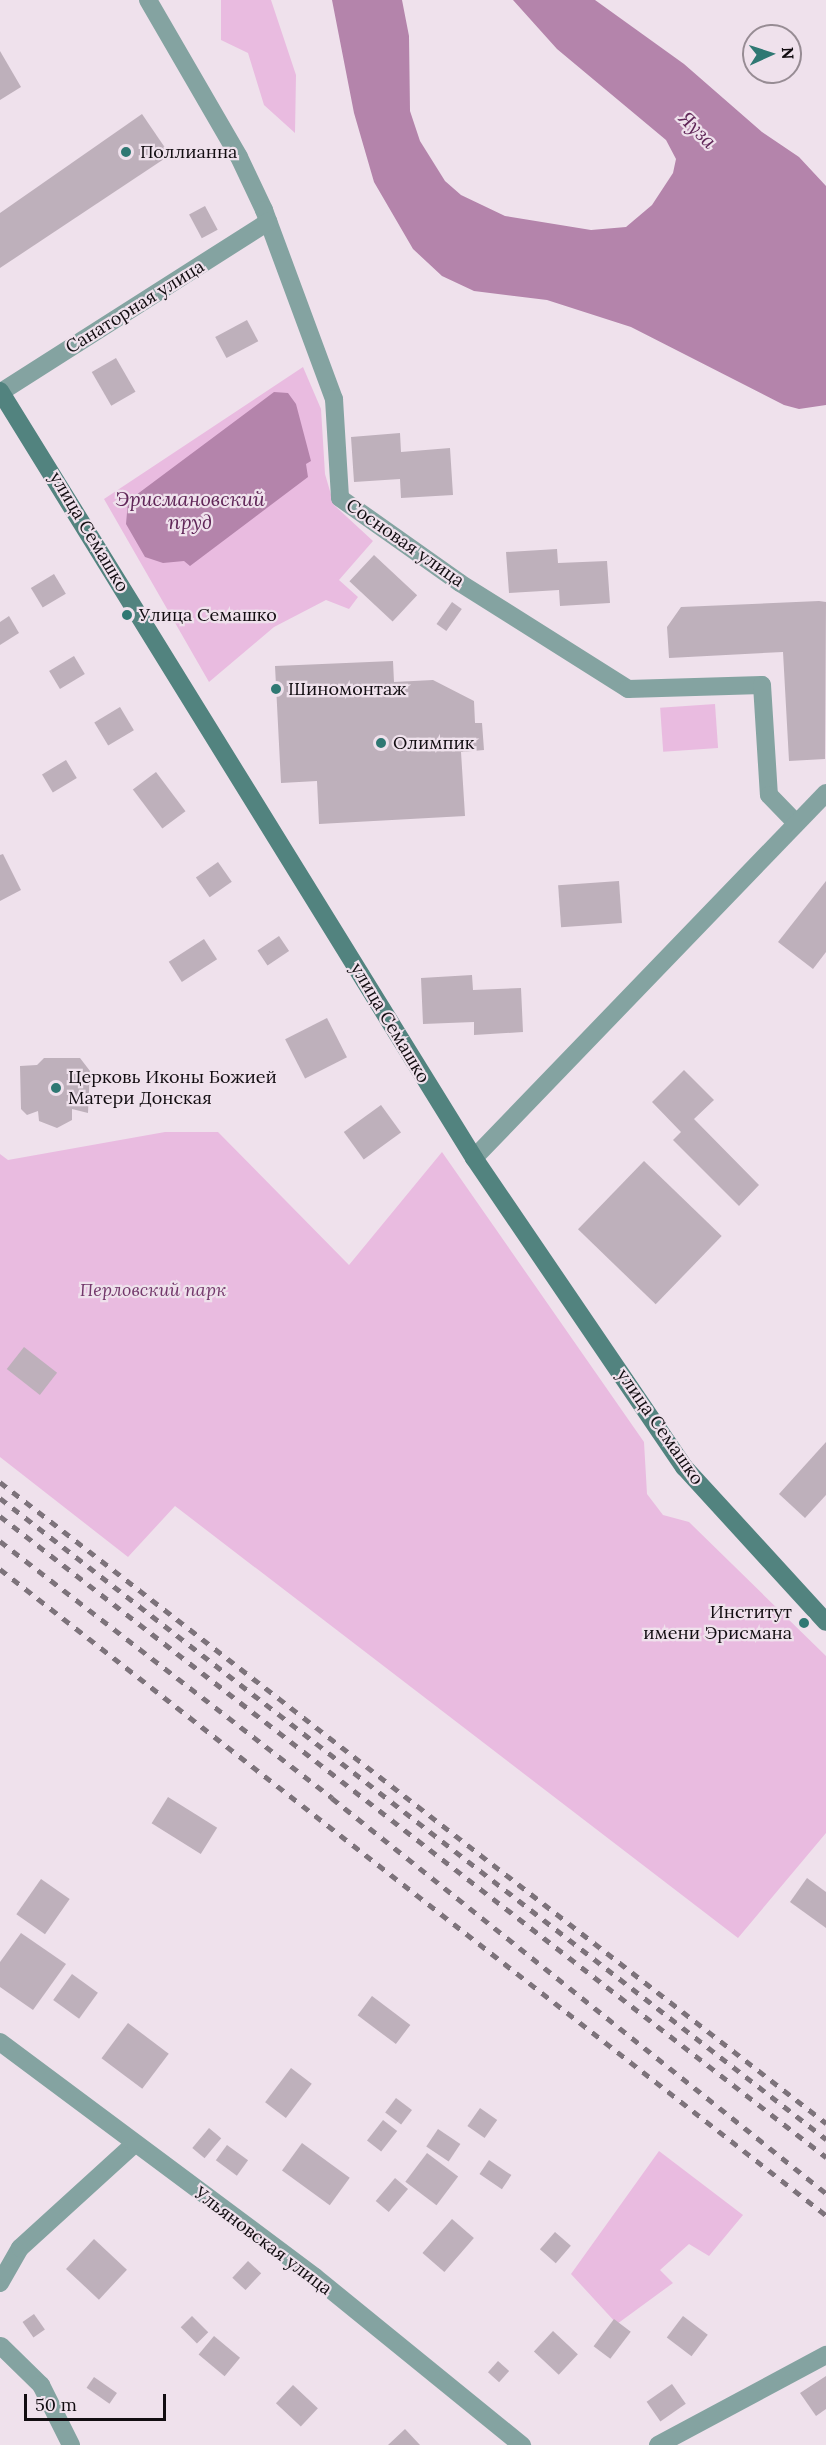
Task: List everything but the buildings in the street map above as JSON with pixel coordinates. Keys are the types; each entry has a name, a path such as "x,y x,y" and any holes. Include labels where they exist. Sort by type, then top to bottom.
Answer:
{"main road":[{"name":"улица Семашко","path":"1,392 474,1158 684,1467 826,1622"}],"street":[{"name":"Сосновая улица","path":"148,0 239,156 268,222 334,399 340,498 460,583 628,688 762,686 769,795 795,822"},
{"name":"Санаторная улица","path":"1,392 268,222"},
{"path":"474,1158 795,822 826,793"},
{"name":"Ульяновская улица","path":"0,2043 133,2145 315,2277 522,2445"},
{"path":"0,2283 20,2248 133,2145"},
{"path":"0,2344 41,2385 70,2445"},
{"path":"658,2445 826,2355"}],"green space":[{"path":"221,0 271,0 296,75 295,133 264,105 248,53 221,40"},
{"path":"303,367 321,409 325,474 334,505 373,541 339,580 358,597 349,609 326,600 274,627 209,682 104,499"},
{"path":"715,704 718,748 663,752 660,708"},
{"name":"Перловский парк","path":"165,1132 218,1132 349,1265 442,1152 644,1442 647,1494 663,1515 689,1522 826,1656 826,1833 738,1938 175,1506 128,1557 0,1457 0,1154 8,1160"},
{"path":"659,2151 743,2215 709,2256 689,2244 660,2270 673,2283 617,2324 571,2274"}],"water":[{"name":"Яуза","path":"332,0 402,0 409,36 410,111 420,141 445,181 461,195 505,216 591,230 626,227 652,205 673,173 676,159 666,140 557,49 513,0 595,0 684,64 762,132 799,157 826,186 826,405 799,409 784,405 631,327 547,300 474,291 442,276 413,249 374,182 354,113"},
{"name":"Эрисмановский пруд","path":"274,392 288,393 296,404 311,461 306,464 308,477 190,566 184,561 163,563 145,557 126,524 128,501"}],"railway":[{"path":"0,1482 826,2123"},
{"path":"0,1498 826,2139"},
{"path":"0,1516 826,2157"},
{"path":"0,1541 332,1798 826,2193"},
{"path":"0,1569 826,2215"}],"place":[{"name":"Поллианна","path":"126,152"},
{"name":"Улица Семашко","path":"127,615"},
{"name":"Шиномонтаж","path":"276,689"},
{"name":"Олимпик","path":"381,743"},
{"name":"Церковь Иконы Божией Матери Донская","path":"56,1088"},
{"name":"Институт имени Эрисмана","path":"804,1623"}]}
